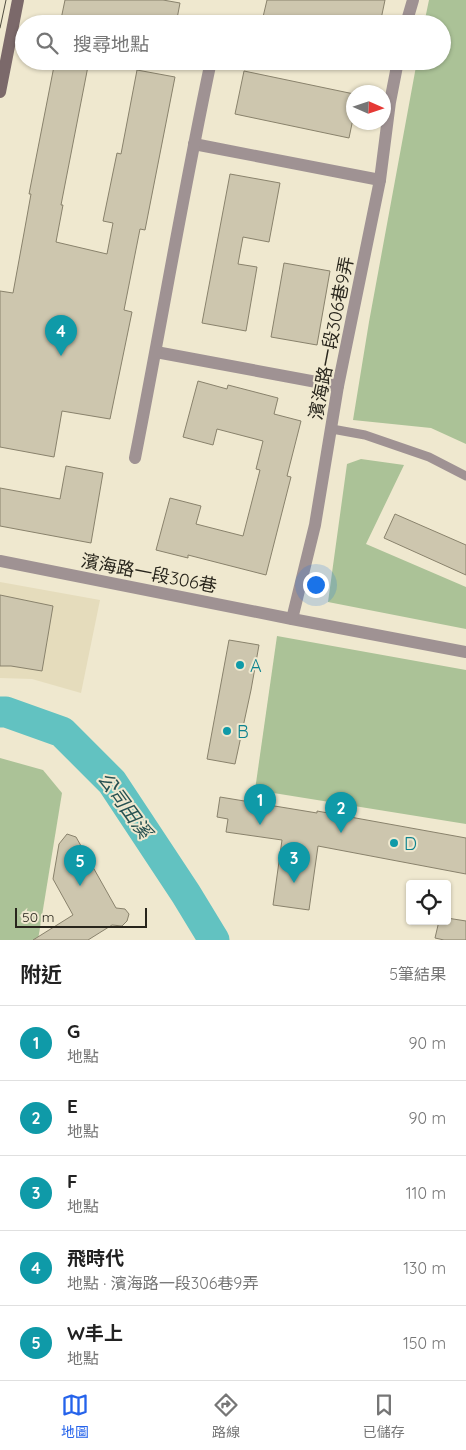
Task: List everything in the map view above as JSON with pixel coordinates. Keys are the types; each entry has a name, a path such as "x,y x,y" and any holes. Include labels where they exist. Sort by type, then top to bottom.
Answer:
{"street":[{"path":"15,15 18,0"},
{"path":"409,15 413,0"},
{"path":"0,92 15,15"},
{"path":"135,458 194,144 210,70"},
{"name":"濱海路一段306巷9弄","path":"292,619 315,525 338,386 380,180 390,102 396,70"},
{"path":"194,144 380,180"},
{"path":"156,352 338,386"},
{"name":"濱海路一段306巷","path":"0,561 466,652"}],"lane":[{"path":"332,430 365,436 428,457 466,476"}],"shaded area":[{"path":"0,582 100,600 81,693 32,679 0,678"}],"green space":[{"path":"429,0 466,0 466,444 431,428 353,420 415,70 451,70 451,15 426,15"},
{"path":"361,459 404,465 366,544 466,587 466,629 328,602 347,464"},
{"path":"277,636 466,670 466,824 255,790"},
{"path":"0,758 43,770 62,793 38,940 0,940"}],"building":[{"path":"65,0 163,0 180,3 178,15 62,15"},
{"path":"267,0 385,0 382,15 263,15"},
{"path":"53,70 87,70 61,205 63,205 56,242 107,254 113,223 103,221 117,153 121,154 137,70 175,77 145,230 140,229 124,310 132,312 110,419 62,411 54,457 0,447 0,291 13,293 31,194 29,194"},
{"path":"244,71 346,92 346,130 351,130 349,138 235,114"},
{"path":"230,174 280,183 269,242 243,237 238,264 257,267 246,331 202,323"},
{"path":"284,263 330,271 317,345 271,337"},
{"path":"198,381 227,389 228,385 278,398 274,414 301,421 287,476 291,477 266,575 188,555 188,558 156,550 170,498 201,506 196,524 243,536 260,470 256,469 263,441 217,429 213,445 183,437"},
{"path":"66,466 103,473 91,543 0,526 0,488 60,499"},
{"path":"395,514 466,545 466,575 384,538"},
{"path":"0,595 53,606 42,671 0,666"},
{"path":"229,640 259,645 235,764 207,759"},
{"path":"220,797 317,813 317,811 466,838 466,874 318,846 309,910 273,905 282,840 226,832 228,819 217,817"},
{"path":"67,834 76,837 116,908 125,909 129,914 127,921 122,926 112,925 88,940 33,940 73,915 53,879 59,844"},
{"path":"451,919 466,921 466,940 435,938 438,925 451,925"}],"waterway":[{"name":"公司田溪","path":"0,712 6,712 62,732 112,782 214,940"}],"tram line":[{"path":"0,28 6,0"}],"place":[{"name":"飛時代","path":"61,356"},
{"name":"A","path":"240,665"},
{"name":"B","path":"227,731"},
{"name":"G","path":"260,825"},
{"name":"E","path":"341,833"},
{"name":"D","path":"394,843"},
{"name":"F","path":"294,883"},
{"name":"W丰上","path":"80,886"}]}
